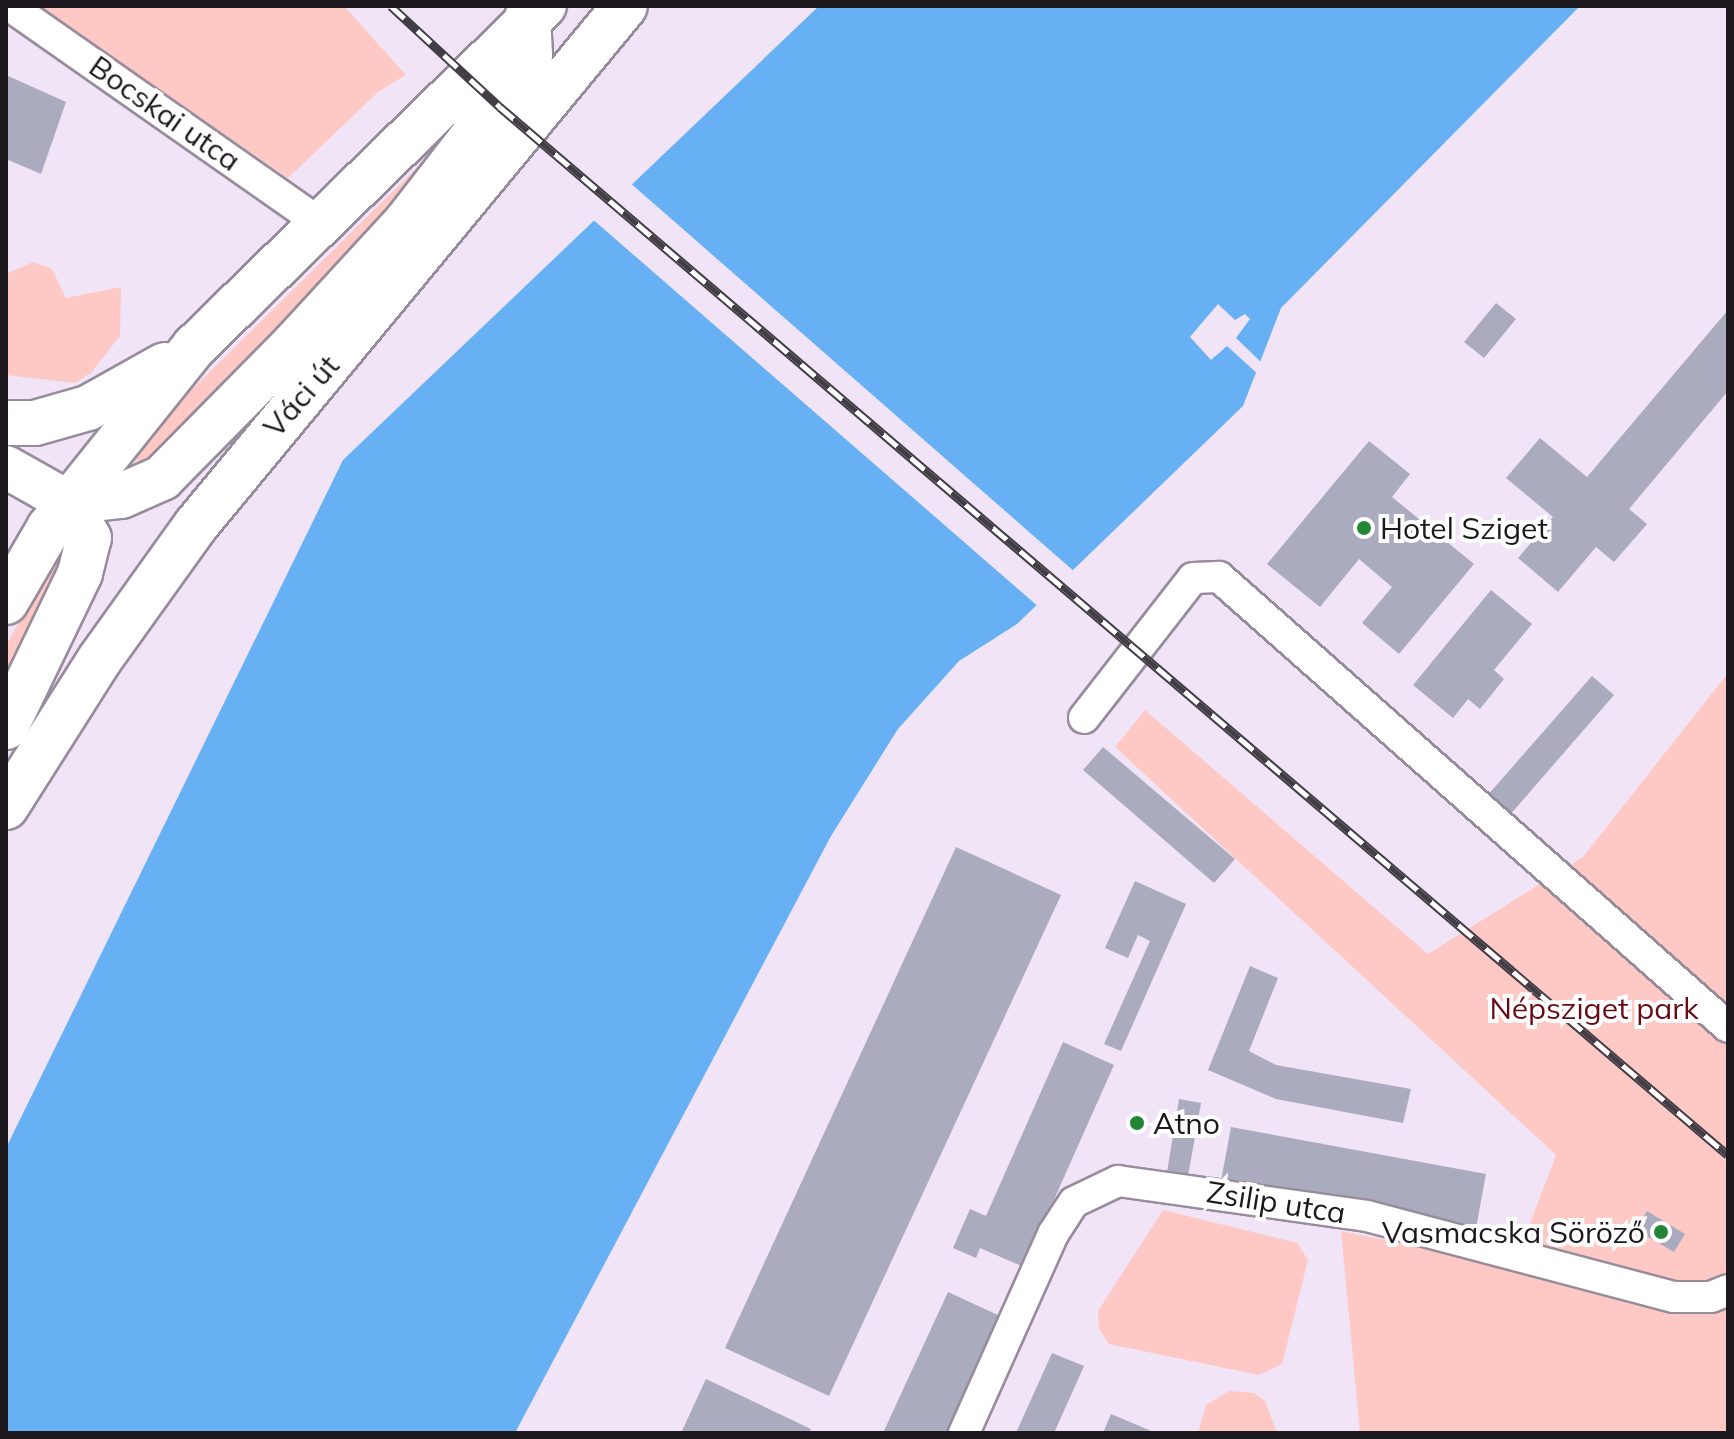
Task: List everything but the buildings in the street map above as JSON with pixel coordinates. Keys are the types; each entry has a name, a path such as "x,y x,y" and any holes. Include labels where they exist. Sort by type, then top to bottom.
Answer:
{"main road":[{"name":"Váci út","path":"6,807 100,659 196,525 270,430 447,227 502,152 625,6"},
{"path":"6,602 68,502 194,347 533,11"},
{"path":"68,502 121,496 162,478 295,343 407,221 521,74 530,55 533,11"},
{"path":"407,221 502,152"},
{"path":"196,525 295,343"},
{"path":"6,423 35,423 88,408 194,347"},
{"path":"6,467 68,502 89,538 80,573 6,727"}],"street":[{"name":"Bocskai utca","path":"10,6 319,222"},
{"path":"1084,718 1193,578 1219,577 1728,1027"},
{"name":"Zsilip utca","path":"964,1433 1053,1234 1074,1202 1118,1181 1367,1216 1673,1297 1711,1297 1728,1290"}],"green space":[{"path":"37,6 344,6 406,75 378,92 288,178"},
{"path":"443,142 349,267 143,466 135,460 171,410"},
{"path":"33,262 52,269 66,298 121,287 120,336 91,373 75,383 6,375 6,274"},
{"path":"54,561 64,566 6,693 6,645"},
{"name":"Népsziget park","path":"1728,673 1728,1433 1360,1433 1341,1231 1514,1266 1556,1155 1115,747 1145,710 1428,954 1583,857"},
{"path":"1163,1210 1297,1243 1308,1260 1282,1364 1259,1375 1109,1344 1099,1329 1098,1311"},
{"path":"1229,1391 1254,1393 1265,1401 1277,1433 1198,1433 1206,1405"}],"water":[{"path":"819,6 1580,6 1281,308 1243,406 1017,624 959,661 898,729 831,836 515,1433 6,1433 6,1148 343,460"}],"pier":[{"path":"628,181 1076,573 1040,608 590,217"},
{"path":"1218,304 1235,320 1245,314 1250,319 1236,338 1263,364 1259,375 1227,346 1211,360 1190,337"}],"railway":[{"path":"391,6 500,107 1728,1155"}],"place":[{"name":"Hotel Sziget","path":"1364,528"},
{"name":"Atno","path":"1137,1123"},
{"name":"Vasmacska Söröző","path":"1661,1232"}]}
